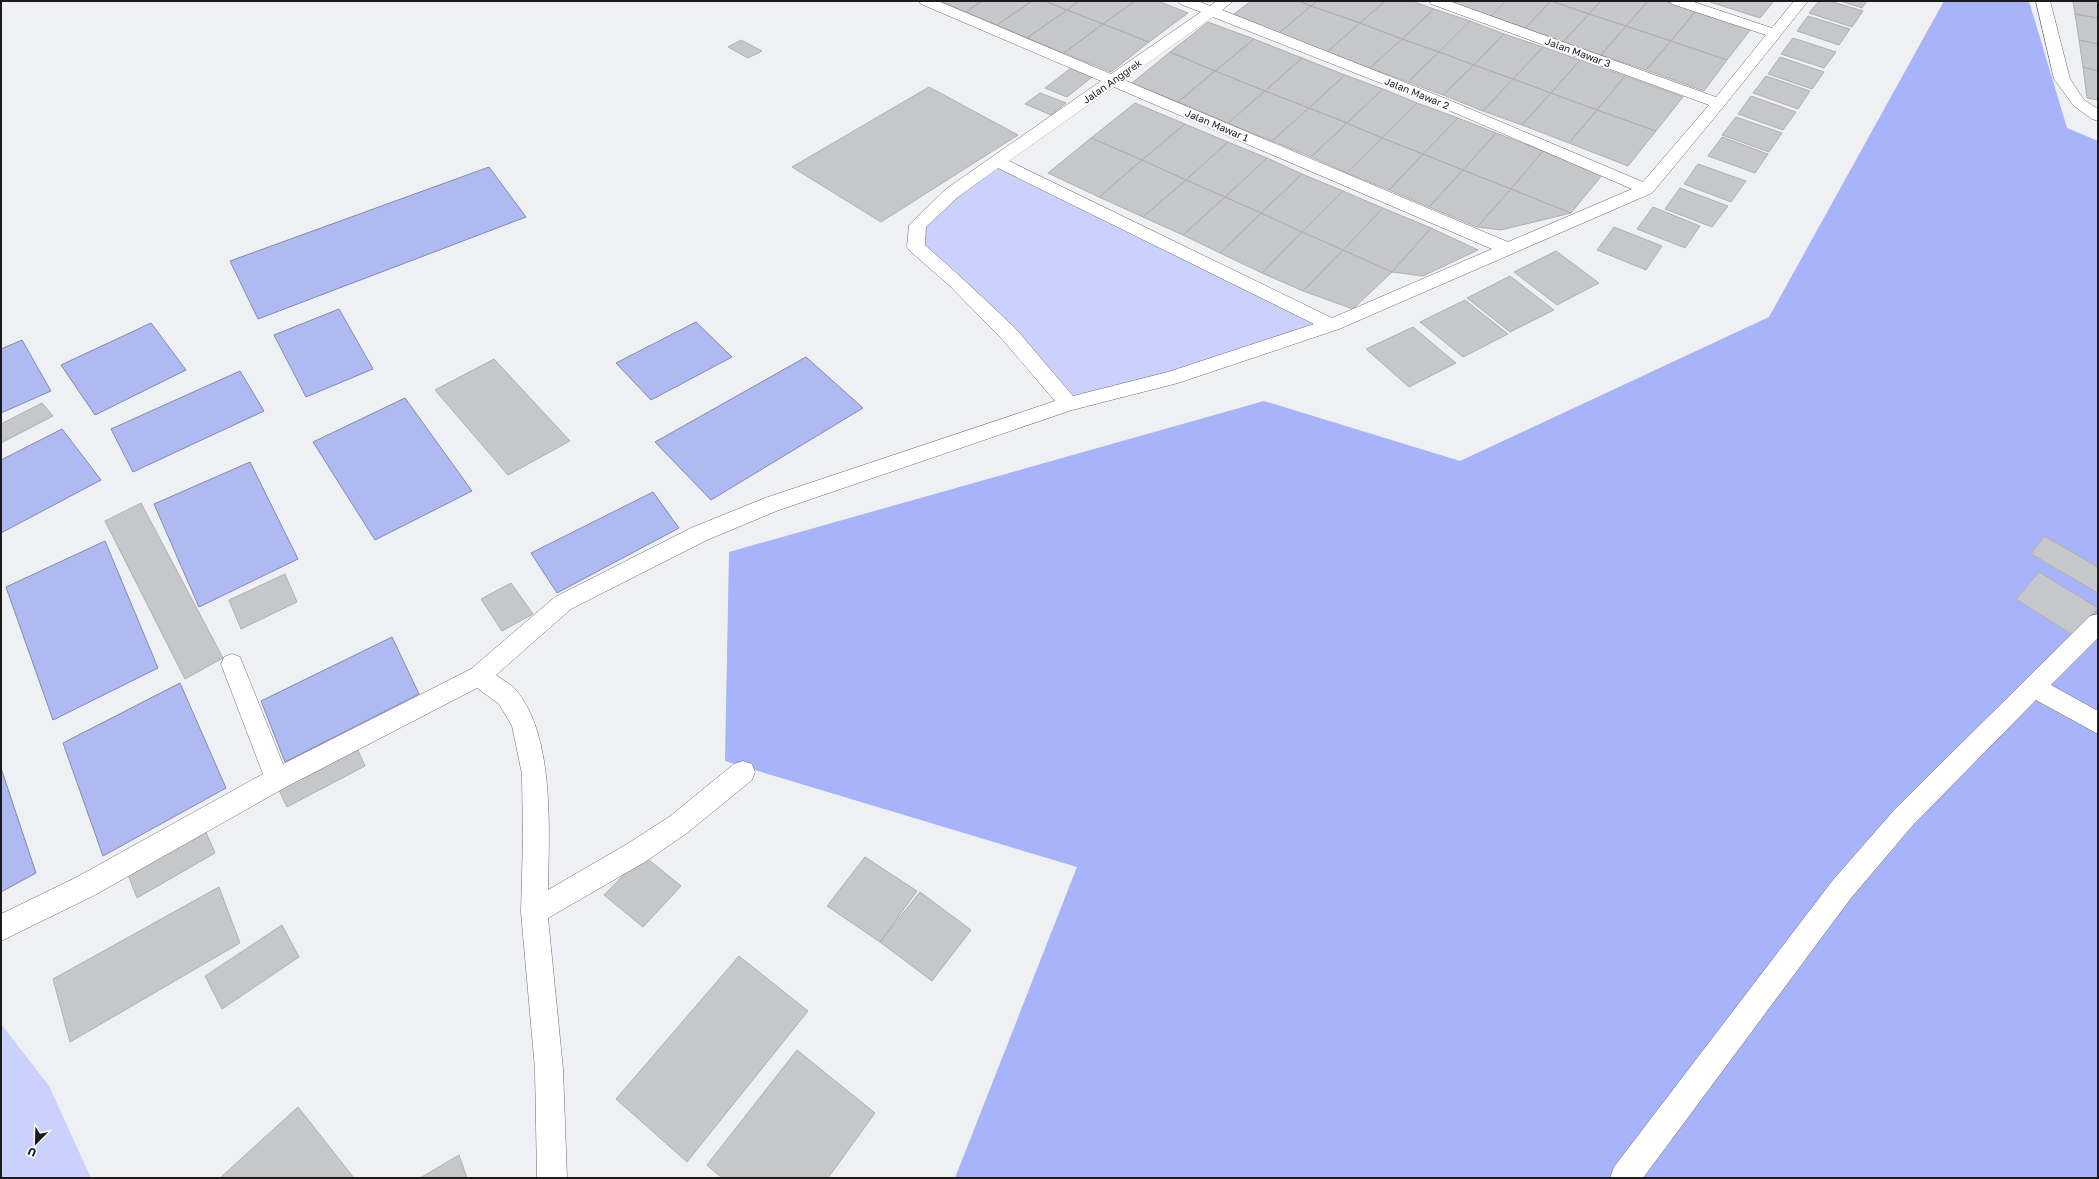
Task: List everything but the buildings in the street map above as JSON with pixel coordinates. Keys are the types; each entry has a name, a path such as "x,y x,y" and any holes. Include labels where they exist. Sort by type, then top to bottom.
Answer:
{"street":[{"name":"Jalan Mawar 1","path":"926,1 1508,249"},
{"name":"Jalan Mawar 2","path":"1185,1 1444,103 1646,189"},
{"name":"Jalan Anggrek","path":"1069,404 1009,334 957,282 916,246 918,225 952,193 999,162 1112,80 1226,1"},
{"name":"Jalan Mawar 3","path":"1436,1 1719,103"},
{"path":"1677,1 1774,33"},
{"path":"1,928 84,887 277,778 479,676 563,603 699,534 772,504 1069,404 1171,378 1332,324 1646,189 1719,103 1801,1"},
{"path":"2043,1 2062,79 2079,103 2098,116"},
{"path":"999,162 1332,324"},
{"path":"1625,1178 1842,889 1904,817 2035,688 2098,623"},
{"path":"232,664 277,778"},
{"path":"479,676 507,697 523,723 534,774 536,840 534,912 549,1069 552,1178"},
{"path":"2035,688 2098,723"},
{"path":"534,912 636,853 672,829 742,772"}],"shaded area":[{"path":"1944,1 2029,1 2067,128 2098,141 2098,1178 955,1178 1077,867 725,761 729,552 1264,401 1460,461 1769,317"},
{"path":"999,162 1332,325 1069,404 916,247 918,225"},
{"path":"489,167 526,217 258,319 230,261"},
{"path":"339,309 373,369 306,397 274,335"},
{"path":"696,322 732,357 651,400 616,363"},
{"path":"151,323 186,370 95,415 61,365"},
{"path":"22,340 51,391 1,413 1,349"},
{"path":"806,357 863,408 711,500 655,442"},
{"path":"240,371 264,411 133,472 111,429"},
{"path":"405,398 472,491 375,540 313,442"},
{"path":"62,429 101,480 1,533 1,460"},
{"path":"250,462 298,559 199,607 154,504"},
{"path":"653,492 679,528 557,593 531,553"},
{"path":"105,541 158,668 53,720 6,587"},
{"path":"392,637 419,694 285,762 261,701"},
{"path":"180,683 226,788 103,856 63,743"},
{"path":"1,768 36,873 1,892"},
{"path":"1,1024 49,1086 91,1178 1,1178"}]}
